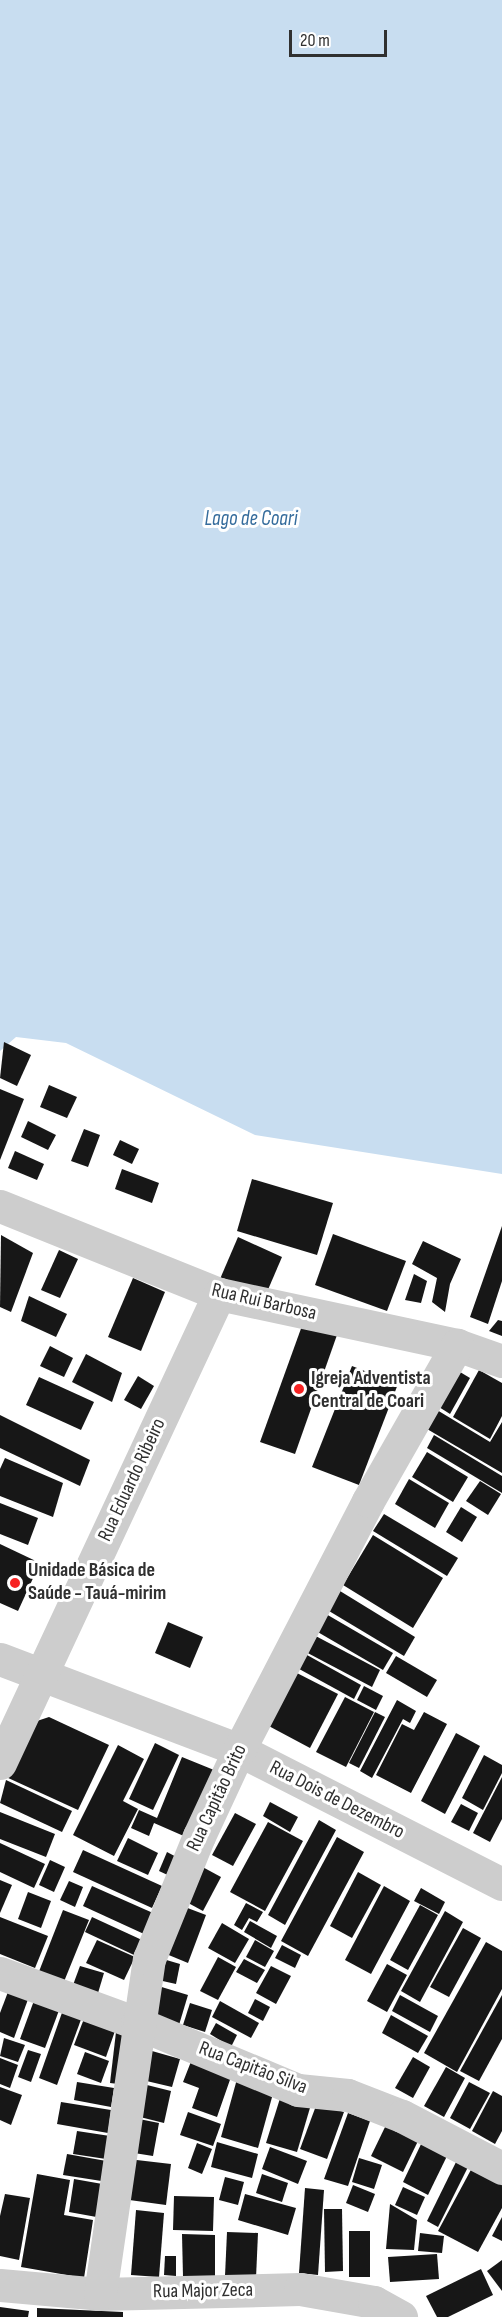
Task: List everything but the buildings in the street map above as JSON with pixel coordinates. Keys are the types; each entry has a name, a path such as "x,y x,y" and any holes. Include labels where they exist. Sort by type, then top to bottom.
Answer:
{"street":[{"name":"Rua Rui Barbosa","path":"0,1206 219,1294 457,1345 502,1361"},
{"name":"Rua Eduardo Ribeiro","path":"0,1763 219,1294"},
{"name":"Rua Capitão Brito","path":"100,2294 137,2023 149,1959 199,1836 239,1750 368,1501 457,1345"},
{"name":"Rua Dois de Dezembro","path":"0,1659 40,1677 239,1750 502,1884"},
{"name":"Rua Capitão Silva","path":"0,1973 137,2023 298,2090 348,2095 402,2116 502,2168"},
{"name":"Rua Major Zeca","path":"0,2285 100,2294 300,2289 374,2302 401,2317"}],"water":[{"name":"Lago de Coari","path":"0,0 502,0 502,1174 255,1135 66,1043 16,1037 0,1051"}],"place":[{"name":"Igreja Adventista Central de Coari","path":"299,1389"},
{"name":"Unidade Básica de Saúde - Tauá-mirim","path":"15,1583"}]}
